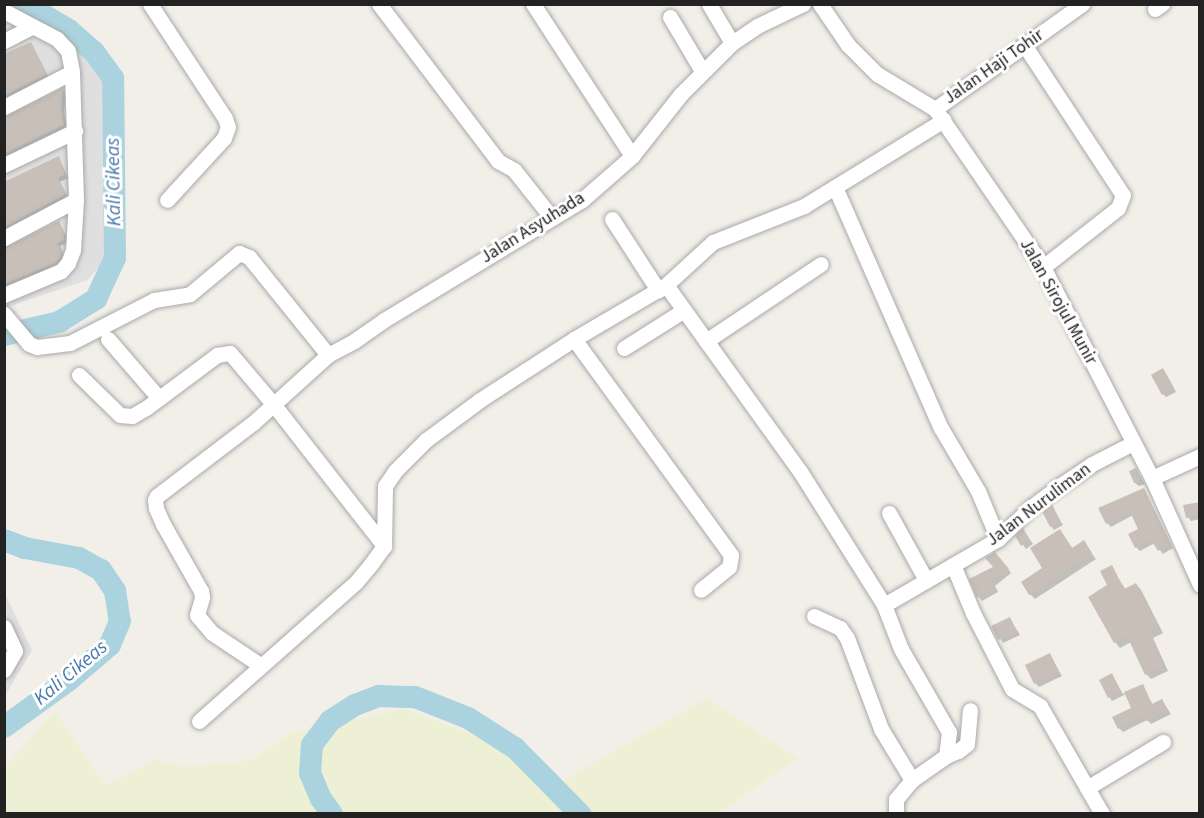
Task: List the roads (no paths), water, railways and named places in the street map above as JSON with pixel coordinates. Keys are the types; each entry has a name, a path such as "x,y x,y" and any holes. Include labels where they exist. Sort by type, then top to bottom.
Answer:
{"street":[{"path":"150,4 225,118 228,127 224,138 167,200"},
{"path":"379,4 498,161 514,170 552,218"},
{"path":"533,4 632,156"},
{"path":"543,21 549,4"},
{"path":"709,4 732,43"},
{"name":"Jalan Asyuhada","path":"260,665 212,633 196,615 202,597 201,591 163,525 155,500 274,405 328,355 582,200 632,156 702,71 732,43 758,26 803,4"},
{"name":"Jalan Sirojul Munir","path":"820,4 848,45 877,74 940,114 1043,267 1152,477 1200,585"},
{"name":"Jalan Haji Tohir","path":"384,546 385,486 394,471 426,440 574,339 662,287 713,243 804,206 836,187 940,114 1082,4"},
{"path":"4,11 57,39 68,51 72,72 76,200 73,250 68,263 61,271 4,295"},
{"path":"669,17 702,71"},
{"path":"4,41 32,27"},
{"path":"1025,46 1123,195 1118,208 1043,267"},
{"path":"4,107 72,72"},
{"path":"4,165 75,131"},
{"path":"836,187 941,428 978,491 998,539"},
{"path":"4,238 76,200"},
{"path":"612,219 662,287 684,310 801,473 884,605 901,649 949,732 946,756"},
{"path":"5,316 23,339 37,347 70,343 153,300 190,294 239,253 249,257 328,355"},
{"path":"706,341 821,264"},
{"path":"624,348 684,310"},
{"path":"108,339 159,398"},
{"path":"574,339 731,555 729,567 701,590"},
{"path":"79,375 120,416 132,416 217,355 230,353 274,405 384,546 356,582 199,721"},
{"name":"Jalan Nuruliman","path":"884,605 998,539 1030,508 1061,485 1092,464 1133,442"},
{"path":"1152,477 1200,456"},
{"path":"889,513 926,580"},
{"path":"953,565 973,613 1012,689 1041,706 1102,813"},
{"path":"814,616 840,628 847,638 881,729 912,780"},
{"path":"4,627 15,651 4,670"},
{"path":"896,813 896,799 912,780 967,744 970,710"},
{"path":"1087,788 1163,742"}],"waterway":[{"name":"Kali Cikeas","path":"4,335 59,322 96,299 115,258 113,78 94,52 69,30 25,4"},
{"name":"Kali Cikeas","path":"4,540 25,548 79,558 101,570 115,591 120,621 110,645 69,680 4,727"},
{"name":"Kali Cikeas","path":"332,814 321,799 310,773 312,745 330,721 355,705 379,696 415,697 468,718 515,748 580,814"}]}
